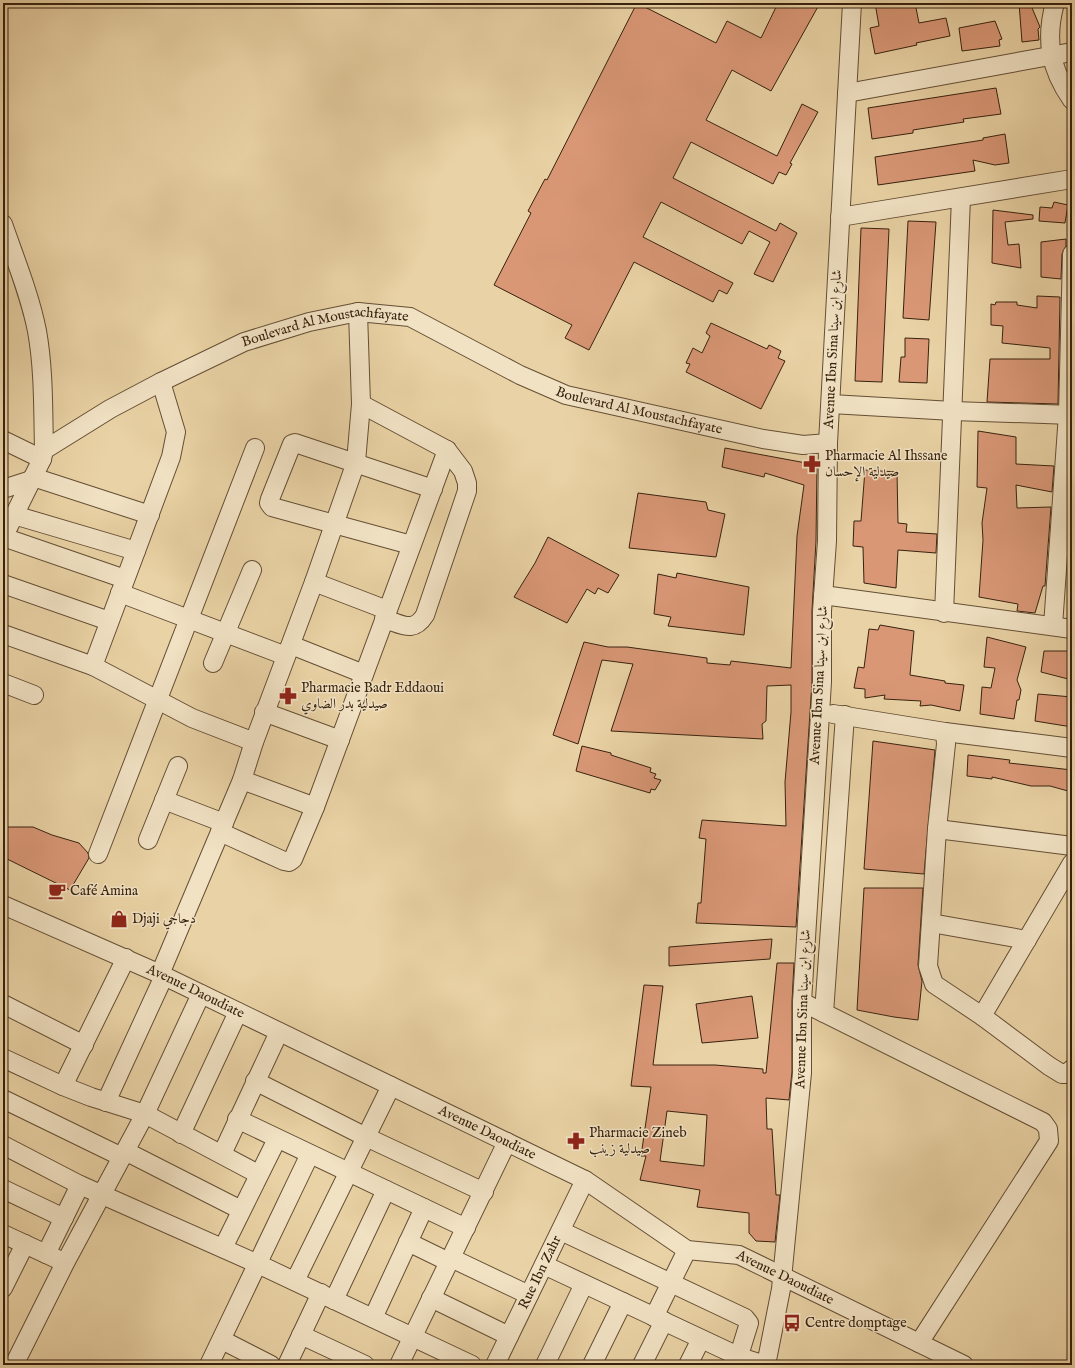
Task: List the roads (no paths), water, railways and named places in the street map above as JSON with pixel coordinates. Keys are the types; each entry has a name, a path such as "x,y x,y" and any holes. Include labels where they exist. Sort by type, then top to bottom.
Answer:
{"street":[{"name":"Avenue Ibn Sina شارع ابن سينا","path":"766,1365 783,1276 802,1073 802,1002 820,712 827,541 828,443 852,3"},
{"path":"1055,3 1049,23 1051,56 1061,84 1072,100"},
{"path":"846,93 1072,52"},
{"path":"840,217 1072,179"},
{"path":"944,613 961,198"},
{"path":"3,224 21,276 37,331 41,377 43,454 3,538 123,586 190,619 226,633 364,674"},
{"path":"1053,626 1070,415 1072,254"},
{"path":"106,1102 162,975 242,780 264,712 314,582 356,462 361,404 358,312"},
{"name":"Boulevard Al Moustachfayate","path":"43,454 110,410 161,382 244,342 309,322 358,312 410,317 520,375 566,395 763,439 803,445 828,443"},
{"path":"93,666 171,457 176,432 161,382"},
{"path":"314,582 411,627 420,623 425,615 467,491 467,483 463,471 447,450 361,404"},
{"path":"831,404 953,411 1070,415"},
{"path":"3,440 43,454"},
{"path":"410,545 272,507 269,502 293,443 356,462 433,489"},
{"path":"98,854 255,448"},
{"path":"164,800 289,862 295,856 315,807 386,615 410,545 447,450"},
{"path":"3,488 32,478 150,515"},
{"path":"14,515 136,551"},
{"path":"213,663 252,570"},
{"path":"3,584 109,621"},
{"path":"824,596 1072,629"},
{"path":"3,634 93,666 192,718 254,742"},
{"path":"3,683 34,695"},
{"path":"264,712 340,740"},
{"path":"820,712 945,732 1072,748"},
{"path":"824,1013 845,715"},
{"path":"945,732 946,744 937,829 928,966 934,984 982,1016 1049,1066 1062,1074 1066,1074 1072,1069"},
{"path":"148,840 178,766"},
{"path":"242,780 315,807"},
{"path":"937,829 1072,846"},
{"path":"982,1016 1072,863"},
{"name":"Avenue Daoudiate","path":"3,905 162,975 585,1180 687,1250 739,1255 964,1365"},
{"path":"931,923 1027,940"},
{"path":"63,1086 126,958"},
{"path":"14,1365 101,1194 145,1114 201,994"},
{"path":"802,1002 1043,1122 1048,1129 1049,1141 919,1342"},
{"path":"3,1004 84,1045"},
{"path":"181,1134 238,1012"},
{"path":"222,1154 237,1119 279,1032"},
{"path":"3,1058 63,1086 106,1102 145,1114 258,1174"},
{"path":"255,1081 366,1137 484,1192"},
{"path":"295,1281 391,1086"},
{"path":"3,1099 241,1210"},
{"path":"237,1119 466,1228"},
{"path":"223,1248 258,1174 277,1139"},
{"path":"399,1365 507,1142"},
{"path":"3,1145 101,1194 328,1296 472,1365"},
{"path":"209,1365 310,1154"},
{"name":"Rue Ibn Zahr","path":"496,1365 585,1180"},
{"path":"46,1254 80,1184"},
{"path":"3,1189 64,1218"},
{"path":"286,1365 301,1335 328,1296 386,1190"},
{"path":"373,1318 424,1208"},
{"path":"561,1231 747,1320 749,1323 748,1331 738,1361"},
{"path":"3,1234 65,1263"},
{"path":"408,1242 530,1295"},
{"path":"3,1288 25,1244"},
{"path":"642,1365 672,1283 687,1250"},
{"path":"544,1265 701,1339 738,1361 766,1365"},
{"path":"544,1365 584,1284"},
{"path":"431,1298 509,1336"},
{"path":"592,1365 623,1302"},
{"path":"301,1335 365,1365"},
{"path":"688,1365 701,1339"},
{"path":"222,1340 271,1365"}],"place":[{"name":"Pharmacie Al Ihssane صيدلية الإحسان","path":"812,464"},
{"name":"Pharmacie Badr Eddaoui صيدلية بدر الضاوي","path":"288,696"},
{"name":"Café Amina","path":"57,891"},
{"name":"Djaji دجاجي","path":"119,919"},
{"name":"Pharmacie Zineb صيدلية زينب","path":"576,1141"},
{"name":"Centre domptage","path":"792,1323"}]}
